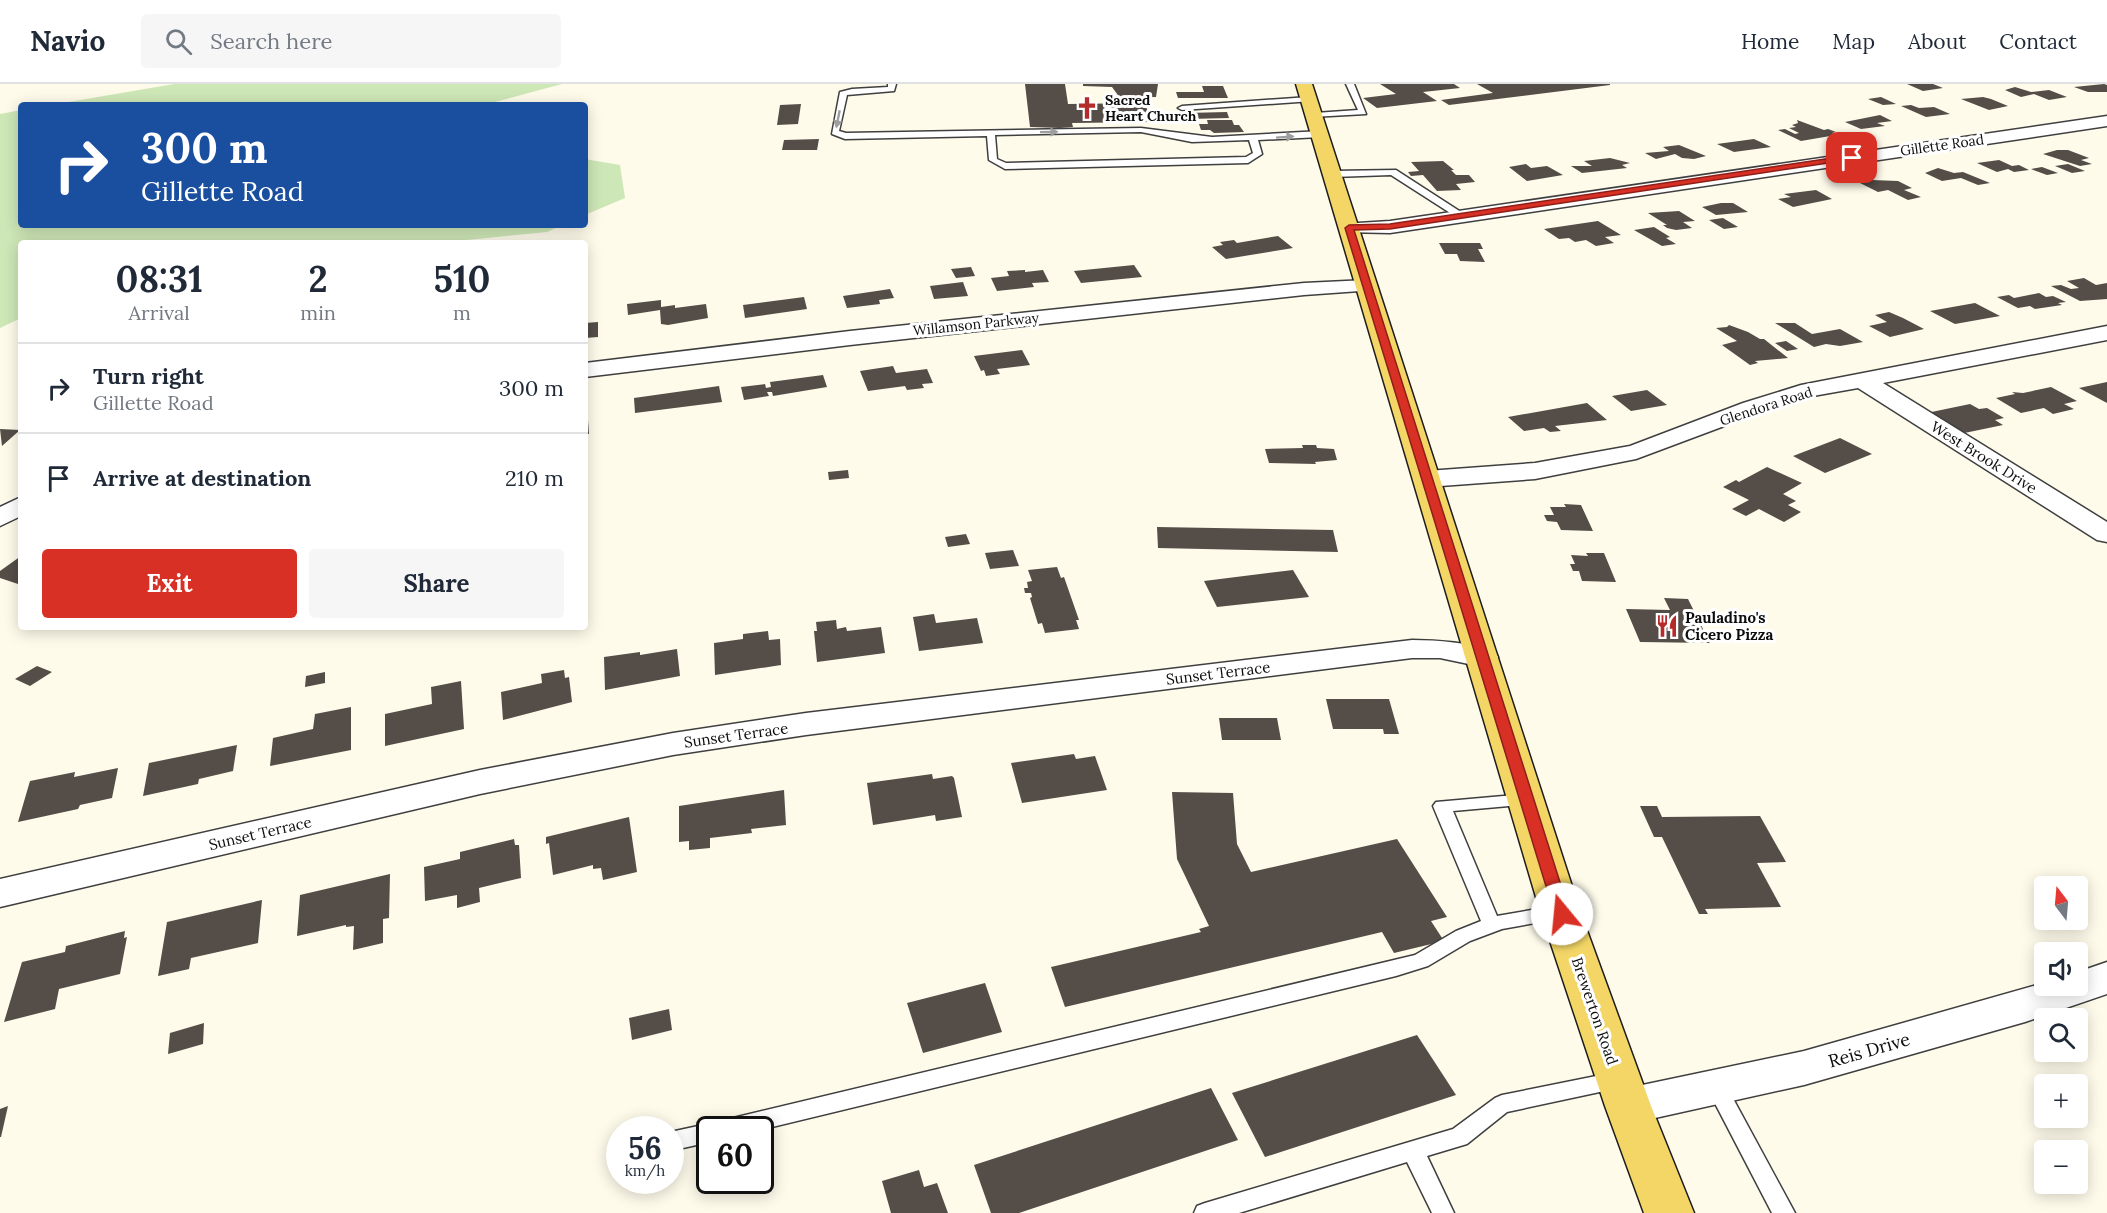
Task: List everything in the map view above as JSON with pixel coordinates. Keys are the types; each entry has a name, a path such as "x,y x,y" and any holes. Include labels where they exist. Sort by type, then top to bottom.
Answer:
{"main road":[{"name":"Brewerton Road","path":"1312,108 1561,912 1623,1093 1669,1213"}],"street":[{"name":"Gillette Road","path":"1349,228 1390,227 2107,121"},
{"name":"Willamson Parkway","path":"588,370 850,338 1367,285"},
{"name":"Glendora Road","path":"1427,478 1535,471 1636,452 1751,408 1809,390 2107,333"},
{"name":"West Brook Drive","path":"1862,380 2107,534"},
{"path":"0,518 18,507"},
{"name":"Sunset Terrace","path":"0,893 480,782 673,744 806,724 1412,649 1440,649 1483,657"},
{"name":"Reis Drive","path":"1623,1093 1716,1086 1815,1065 2025,1006 2107,978"}],"lane":[{"path":"892,84 891,89 852,91 843,94 835,132 845,136 1141,130 1192,139 1253,139 1312,108"},
{"path":"1182,108 1312,108 1363,112 1350,84"},
{"path":"991,133 993,160 1005,166 1248,160 1258,154 1253,139"},
{"path":"1333,174 1393,172 1461,216"},
{"path":"1492,925 1442,806 1527,800"},
{"path":"774,1117 1396,968 1421,961 1462,936 1492,925 1561,912"},
{"path":"1716,1086 1784,1213"},
{"path":"1205,1213 1459,1137 1502,1104 1623,1093"},
{"path":"1413,1151 1443,1213"}],"green space":[{"path":"174,84 562,84 495,102 69,102"},
{"path":"18,111 18,228 556,228 547,232 466,240 18,240 18,319 0,328 0,114"},
{"path":"588,160 620,165 625,198 588,214"}],"building":[{"name":"Sacred Heart Church","path":"1025,84 1065,84 1068,104 1145,103 1151,122 1072,123 1073,127 1030,127"},
{"path":"1083,84 1158,84 1156,97 1120,98 1112,87 1083,86"},
{"path":"1380,84 1454,84 1460,88 1423,92 1437,101 1377,108 1363,98 1396,94"},
{"path":"1477,84 1610,85 1449,105 1441,100 1493,93"},
{"path":"1907,84 1933,84 1943,88 1923,91"},
{"path":"2107,85 2107,92 2088,92 2074,87"},
{"path":"1202,86 1223,86 1228,98 1178,98 1176,92 1204,92"},
{"path":"2015,87 2031,92 2049,90 2067,97 2049,100 2034,94 2021,97 2005,90"},
{"path":"1881,97 1896,104 1883,105 1868,99"},
{"path":"1983,97 2008,106 1989,110 1961,99"},
{"path":"801,104 798,124 777,125 780,105"},
{"path":"1911,105 1919,108 1934,107 1950,114 1926,117 1901,106"},
{"path":"1227,112 1229,118 1189,119 1186,113"},
{"path":"1880,115 1892,121 1877,123 1885,126 1861,129 1845,122"},
{"path":"1207,120 1232,120 1234,125 1239,125 1244,132 1214,133 1210,130 1201,130 1199,124 1208,124"},
{"path":"1797,120 1836,132 1832,133 1836,135 1801,141 1778,130 1785,129 1795,134 1799,133 1789,128 1796,127 1792,125 1798,123"},
{"path":"819,139 817,150 782,150 784,140"},
{"path":"1754,139 1771,147 1734,152 1717,144"},
{"path":"1679,145 1706,156 1694,159 1682,158 1675,154 1656,159 1645,153 1669,151 1663,147"},
{"path":"2068,150 2089,158 2081,160 2092,164 2080,166 2043,154"},
{"path":"1610,158 1630,163 1622,165 1627,168 1582,173 1571,166 1592,166 1584,161"},
{"path":"1999,160 2029,170 2014,172 2008,169 1997,172 1977,163"},
{"path":"1443,161 1454,170 1451,170 1456,175 1469,175 1475,182 1456,184 1461,190 1437,191 1423,175 1411,176 1408,172 1419,171 1411,162"},
{"path":"1526,164 1531,168 1547,166 1563,175 1527,181 1509,167"},
{"path":"2068,164 2085,171 2072,173 2055,166"},
{"path":"2042,167 2058,173 2047,175 2031,169"},
{"path":"1938,168 1954,173 1963,172 1990,183 1978,185 1961,178 1942,181 1925,173"},
{"path":"1872,180 1898,181 1912,188 1904,190 1921,197 1908,200 1888,190 1878,192 1860,183"},
{"path":"1816,190 1832,199 1793,207 1778,199 1791,197 1784,194"},
{"path":"1733,203 1748,212 1716,215 1702,207"},
{"path":"1679,211 1695,221 1683,222 1692,228 1676,230 1667,228 1663,225 1667,225 1648,213"},
{"path":"1723,218 1738,227 1724,229 1709,220"},
{"path":"1598,221 1621,235 1605,237 1614,243 1596,246 1586,240 1575,242 1569,238 1559,239 1544,229"},
{"path":"1654,227 1670,237 1666,238 1676,244 1662,246 1634,230"},
{"path":"1278,236 1293,248 1226,259 1212,247 1223,245 1220,242 1234,240 1237,243"},
{"path":"1439,243 1480,243 1483,249 1478,249 1485,262 1460,261 1457,254 1445,254"},
{"path":"1134,265 1142,277 1081,283 1074,271"},
{"path":"971,267 975,276 956,278 951,269"},
{"path":"1025,270 1025,272 1043,270 1049,282 1032,283 1034,287 997,291 991,278 1009,276 1007,271"},
{"path":"2084,278 2096,285 2107,283 2107,299 2080,301 2051,286 2079,288 2067,281"},
{"path":"963,282 968,296 934,299 930,286"},
{"path":"890,289 894,298 879,300 880,304 847,308 843,296"},
{"path":"2039,293 2066,302 2058,303 2062,305 2035,309 2030,306 2018,308 1997,297 2009,295 2014,298"},
{"path":"804,297 807,309 745,318 743,305"},
{"path":"661,300 661,307 675,305 675,308 706,304 708,318 668,325 661,324 660,310 628,315 627,304"},
{"path":"1975,303 2000,316 1955,324 1930,311"},
{"path":"1889,312 1924,329 1890,337 1869,326 1887,322 1875,315"},
{"path":"598,322 598,337 588,338 588,323"},
{"path":"1775,323 1795,323 1812,334 1840,329 1863,342 1814,347"},
{"path":"1729,325 1764,339 1788,358 1755,361 1758,363 1750,365 1722,345 1737,341 1716,328"},
{"path":"1786,341 1798,349 1787,351 1775,343"},
{"path":"1022,350 1030,365 997,369 1000,374 986,376 974,356"},
{"path":"893,366 896,373 927,369 933,383 922,384 924,388 907,390 905,386 868,391 860,371"},
{"path":"823,375 827,387 773,396 772,392 767,392 769,396 744,400 741,387 765,384 766,388 771,387 770,382"},
{"path":"2107,382 2107,403 2079,388"},
{"path":"719,386 722,402 635,413 634,398"},
{"path":"2051,387 2077,401 2064,404 2074,409 2053,414 2044,408 2021,413 1996,398 2015,394 2012,392 2023,393"},
{"path":"1647,390 1667,405 1631,411 1612,396"},
{"path":"1587,403 1607,420 1555,426 1561,431 1550,432 1544,428 1524,431 1508,417"},
{"path":"1970,404 1979,409 1987,408 2004,418 1995,420 2003,425 1950,436 1917,415"},
{"path":"0,429 18,430 18,432 2,446"},
{"path":"1840,438 1872,454 1825,473 1793,456"},
{"path":"1302,445 1334,449 1337,460 1315,462 1316,464 1269,463 1265,449 1303,448"},
{"path":"1767,467 1802,483 1783,494 1796,501 1788,505 1801,512 1784,522 1759,509 1746,516 1732,509 1749,500 1723,487 1736,480 1739,482"},
{"path":"848,470 849,478 829,480 828,472"},
{"path":"1564,504 1581,505 1593,531 1561,530 1557,522 1547,521 1544,515 1554,515 1550,507 1566,507"},
{"path":"1157,527 1333,530 1338,552 1158,548"},
{"path":"966,534 970,544 948,547 945,537"},
{"path":"1013,550 1019,566 990,569 985,553"},
{"path":"1586,553 1604,553 1616,582 1582,581 1579,571 1573,571 1570,564 1575,564 1571,555 1588,556"},
{"path":"18,558 18,584 0,578 0,571"},
{"path":"1057,567 1061,578 1064,577 1079,620 1076,620 1079,629 1045,633 1042,623 1038,624 1030,598 1031,593 1025,593 1024,588 1028,588 1027,582 1032,581 1028,570"},
{"path":"1293,570 1309,597 1217,607 1204,581"},
{"name":"Pauladino's Cicero Pizza","path":"1664,598 1688,599 1710,643 1640,642 1626,609 1670,610"},
{"path":"934,614 936,623 977,618 983,643 919,651 913,617"},
{"path":"836,620 837,629 846,627 847,631 881,627 885,653 817,662 814,631 817,631 816,622"},
{"path":"768,631 769,640 780,639 781,665 715,675 714,643 743,639 743,634"},
{"path":"677,649 680,676 605,690 604,657 640,652 640,655"},
{"path":"37,666 52,672 30,686 15,679"},
{"path":"564,670 565,678 569,677 572,702 503,720 501,692 542,683 541,674"},
{"path":"325,672 325,683 305,687 306,676"},
{"path":"461,681 464,729 385,746 385,714 432,704 431,687"},
{"path":"1326,699 1389,699 1399,734 1384,734 1383,729 1333,729"},
{"path":"351,707 351,750 270,766 273,738 313,729 315,714"},
{"path":"1219,718 1277,718 1281,740 1222,740"},
{"path":"237,745 233,771 199,779 198,784 143,796 149,763"},
{"path":"1074,754 1076,759 1095,756 1107,790 1022,803 1011,763"},
{"path":"118,768 112,798 80,805 78,809 18,822 30,781 75,772 74,777"},
{"path":"932,774 933,779 952,776 954,778 962,817 936,821 935,815 873,825 867,783"},
{"path":"784,790 786,825 751,829 752,833 710,838 710,848 689,850 689,841 679,842 679,806"},
{"path":"1172,792 1233,793 1237,844 1251,872 1397,839 1447,917 1431,921 1444,941 1394,953 1382,932 1065,1007 1051,967 1201,932 1199,929 1209,926 1177,859"},
{"path":"1640,806 1657,806 1662,817 1760,816 1786,862 1757,863 1781,907 1705,909 1708,914 1699,914 1662,837 1654,837"},
{"path":"629,817 637,872 603,880 601,868 593,869 593,865 553,875 549,843 546,844 546,837"},
{"path":"514,839 515,845 519,845 521,878 479,888 480,902 457,908 457,895 425,901 424,867 460,859 460,852"},
{"path":"390,874 389,918 383,919 383,943 353,950 354,926 346,927 346,925 297,936 300,895"},
{"path":"262,900 258,943 191,958 189,969 158,976 167,922"},
{"path":"125,931 124,938 127,937 120,974 59,989 55,1009 4,1022 22,962 65,952 66,946"},
{"path":"985,983 1002,1032 923,1053 907,1003"},
{"path":"669,1009 672,1030 632,1040 629,1018"},
{"path":"204,1023 203,1044 168,1054 170,1033"},
{"path":"1417,1035 1456,1095 1265,1157 1232,1093"},
{"path":"1211,1088 1238,1140 1019,1213 991,1213 974,1165"},
{"path":"8,1106 1,1137 0,1137 0,1109"},
{"path":"919,1170 924,1187 937,1183 948,1213 891,1213 882,1181"}],"place":[{"name":"Sacred Heart Church","path":"1087,108"},
{"name":"Pauladino's Cicero Pizza","path":"1667,626"}],"route":[{"path":"1562,914 1349,228 1390,227 1852,158"}]}
